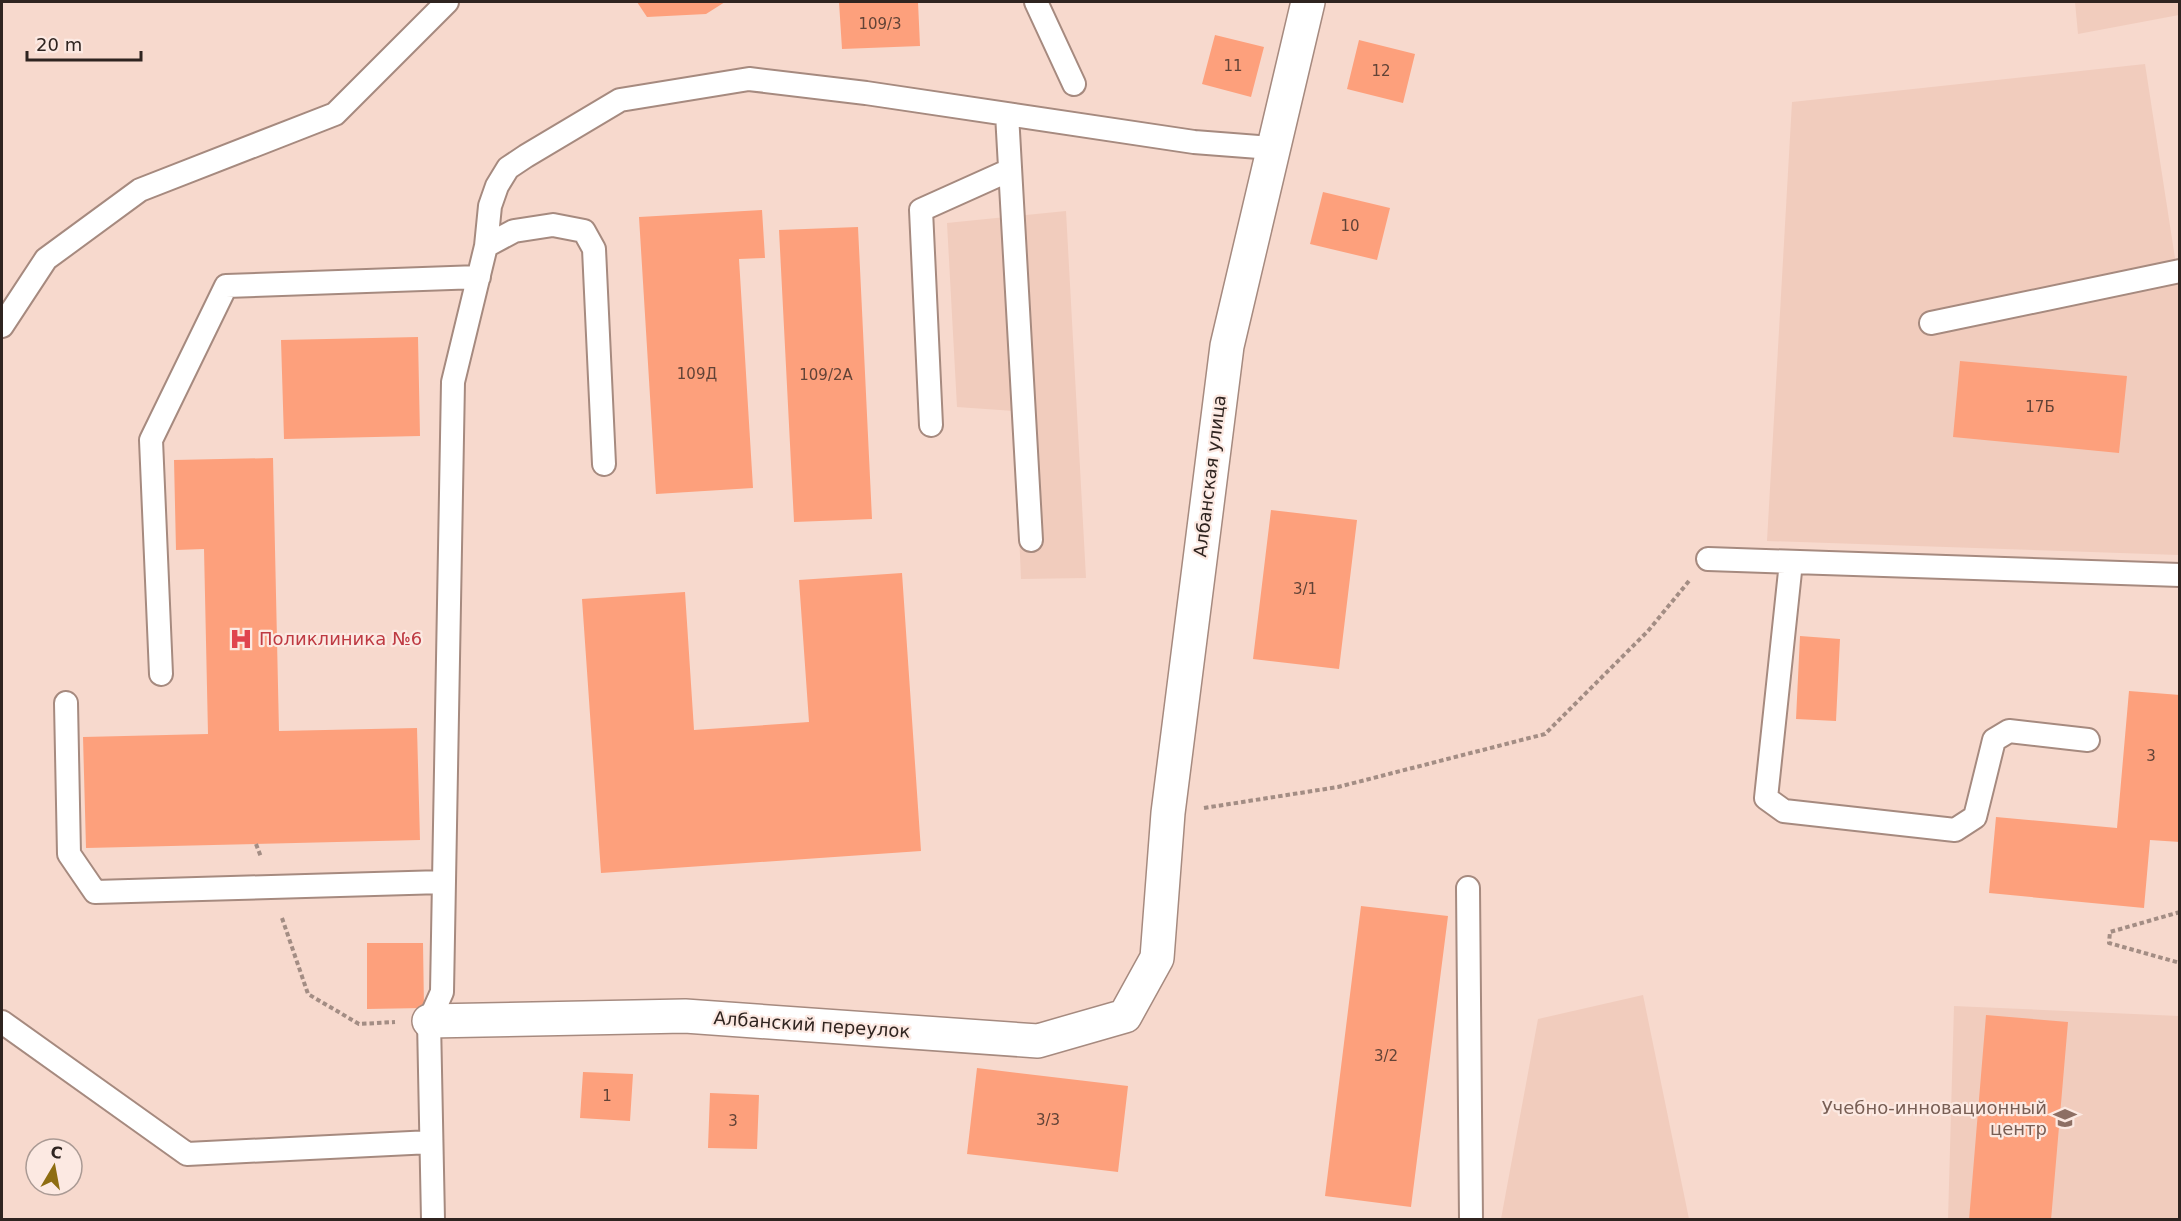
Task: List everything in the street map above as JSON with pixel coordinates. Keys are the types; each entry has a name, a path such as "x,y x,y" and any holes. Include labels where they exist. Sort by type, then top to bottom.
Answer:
{"street":[{"name":"Албанская улица","path":"1157,958 1168,813 1227,346 1308,2"},
{"name":"Албанский переулок","path":"429,1021 685,1016 1038,1041 1125,1016 1157,958"}],"lane":[{"path":"2,326 46,259 74,238 140,190 335,114 447,2"},
{"path":"1036,2 1074,84"},
{"path":"433,1220 429,1021 442,992 453,382 486,246 490,206 497,186 508,168 620,100 749,79 866,93 1194,142 1272,148"},
{"path":"1007,114 1031,540"},
{"path":"931,425 921,210 1010,170"},
{"path":"486,246 514,231 553,225 584,231 594,249 604,464"},
{"path":"1931,323 2180,271"},
{"path":"161,674 151,440 226,286 478,277"},
{"path":"1708,559 2180,575"},
{"path":"1791,562 1766,798 1784,811 1955,830 1975,817 1994,740 2009,731 2088,740"},
{"path":"66,703 69,854 95,892 443,882"},
{"path":"1468,888 1471,1220"},
{"path":"2,1022 187,1154 431,1142"}],"path":[{"path":"1168,813 1338,787 1545,734 1648,631 1708,559"},
{"path":"256,844 308,994 359,1024 429,1021"},
{"path":"2180,912 2110,932 2109,943 2180,963"}],"shaded area":[{"path":"2075,2 2179,2 2179,15 2078,34"},
{"path":"2145,64 2177,271 2179,555 1767,541 1792,102"},
{"path":"1066,211 1086,578 1021,579 1014,411 957,407 947,223"},
{"path":"1643,995 1689,1219 1501,1219 1538,1019"},
{"name":"Учебно-инновационный центр","path":"1954,1006 2179,1016 2179,1219 1948,1220"}],"building":[{"path":"637,2 725,2 706,14 647,17"},
{"path":"839,2 918,2 920,46 842,49"},
{"path":"1215,35 1264,47 1251,97 1202,84"},
{"path":"1359,40 1415,54 1403,103 1347,89"},
{"path":"1323,192 1390,208 1377,260 1310,244"},
{"path":"762,210 765,258 739,259 753,488 656,494 639,217"},
{"path":"858,227 872,519 794,522 779,230"},
{"path":"418,337 420,436 284,439 281,340"},
{"path":"1960,361 2127,376 2119,453 1953,437"},
{"name":"Поликлиника №6","path":"273,458 279,731 417,728 420,840 86,848 83,737 208,734 204,549 176,550 174,460"},
{"path":"1271,510 1357,520 1339,669 1253,659"},
{"path":"902,573 921,851 601,873 582,599 685,592 694,730 809,722 799,580"},
{"path":"1800,636 1840,639 1836,721 1796,719"},
{"path":"2129,691 2180,695 2180,842 2150,840 2144,908 1989,893 1996,817 2117,828"},
{"path":"1361,906 1448,916 1411,1207 1325,1196"},
{"path":"367,943 423,943 424,1008 367,1009"},
{"path":"1986,1015 2068,1022 2051,1220 1969,1220"},
{"path":"977,1068 1128,1086 1118,1172 967,1154"},
{"path":"583,1072 633,1074 630,1121 580,1118"},
{"path":"710,1093 759,1095 757,1149 708,1148"}],"place":[{"name":"Поликлиника №6","path":"241,639"},
{"name":"Учебно-инновационный центр","path":"2065,1118"}]}
